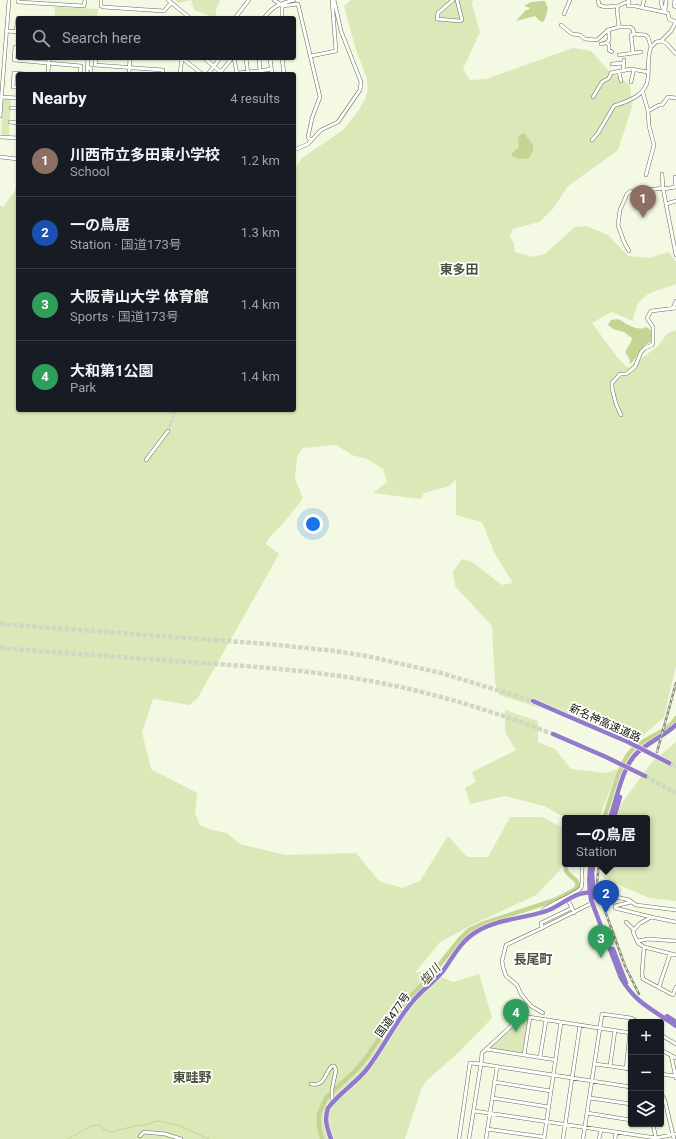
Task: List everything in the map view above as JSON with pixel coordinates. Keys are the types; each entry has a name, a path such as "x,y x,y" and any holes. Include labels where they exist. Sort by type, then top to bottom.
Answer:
{"highway":[{"name":"新名神高速道路","path":"533,701 617,737 669,763"},
{"path":"611,815 623,777 636,753 676,725"},
{"path":"615,815 623,786 633,762 650,746 676,729"},
{"path":"553,734 645,776"},
{"path":"590,867 589,872 592,894 626,983 642,1001 676,1022"},
{"path":"593,867 592,903 614,962 626,987 643,1005 676,1026"},
{"name":"国道477号","path":"331,1139 326,1125 326,1115 332,1102 366,1070 398,1020 413,1000 436,978 464,941 486,927 549,910 580,894 592,894"}],"street":[{"path":"0,116 2,74 9,0"},
{"path":"18,0 18,2 84,6 85,0"},
{"path":"101,0 101,6 104,7 164,11 171,3"},
{"path":"168,0 187,16"},
{"path":"237,16 249,0"},
{"path":"274,0 281,5 298,4 320,97 311,122 308,137 311,141"},
{"path":"266,16 270,10 294,0"},
{"path":"311,56 336,51 333,0"},
{"path":"296,149 308,144 321,130 338,122 360,90 361,82 341,31 333,0"},
{"path":"453,0 438,13 438,19 462,20 457,0"},
{"path":"564,14 570,0"},
{"path":"592,140 598,133 614,106 626,102 642,93 648,79 648,54 651,47 656,42 661,41 671,31 676,22 669,19 668,13 628,6 629,1 618,6 605,7 600,5 598,0"},
{"path":"642,8 644,0"},
{"path":"661,0 661,6 664,9 664,12"},
{"path":"664,12 666,0"},
{"path":"676,0 674,6 676,7"},
{"path":"568,4 572,7"},
{"path":"281,5 282,16"},
{"path":"618,6 619,28"},
{"path":"562,25 572,34 580,35 585,39 590,40 597,40 608,30 619,28 630,27 634,34"},
{"path":"607,43 610,38 608,30"},
{"path":"7,31 16,32"},
{"path":"634,34 645,35 648,37 651,47"},
{"path":"633,53 631,35 634,34"},
{"path":"661,41 666,43 676,54"},
{"path":"601,44 607,43"},
{"path":"607,43 609,45 609,50 612,52"},
{"path":"16,47 14,60 49,60 81,66 80,72"},
{"path":"619,55 641,52"},
{"path":"48,72 49,60"},
{"path":"87,72 88,60"},
{"path":"96,60 95,65 163,70 162,72"},
{"path":"129,72 130,60"},
{"path":"180,72 182,60"},
{"path":"184,60 200,72"},
{"path":"206,60 220,72"},
{"path":"210,72 218,60"},
{"path":"222,72 231,60"},
{"path":"234,60 236,72"},
{"path":"246,60 248,72"},
{"path":"259,60 260,71"},
{"path":"270,60 272,72"},
{"path":"282,60 284,72"},
{"path":"612,64 624,61 621,72 621,81"},
{"path":"88,67 91,68 91,72"},
{"path":"254,72 271,69"},
{"path":"594,97 602,82 609,78 609,74 634,69 648,72"},
{"path":"631,82 634,69"},
{"path":"16,73 14,73 13,87 16,87"},
{"path":"642,93 648,111 654,145 646,175"},
{"path":"1,97 16,98"},
{"path":"648,111 658,105 662,105 668,97 676,98"},
{"path":"11,108 16,108"},
{"path":"10,122 16,123"},
{"path":"0,136 16,138"},
{"path":"0,158 16,159"},
{"path":"662,174 663,188 676,255"},
{"path":"629,251 618,225 620,210 627,194 632,191 676,187 675,177"},
{"path":"666,204 676,201"},
{"path":"621,415 614,399 612,383 620,374 626,374 635,367 641,352 653,343 653,326 647,318 651,311 675,308 676,301"},
{"path":"146,460 168,432"},
{"path":"541,912 555,902 581,888 582,867"},
{"path":"592,894 612,896 628,900 636,905 676,910"},
{"path":"568,900 574,913"},
{"path":"631,902 615,906 615,908 676,922"},
{"path":"543,1013 531,1006 521,994 517,985 506,976 502,961 506,945 592,903"},
{"path":"542,928 541,922 572,908"},
{"path":"634,930 639,924 651,917"},
{"path":"626,922 634,930 633,932 638,943 644,947 676,955"},
{"path":"638,941 648,939 676,940"},
{"path":"644,947 643,979 674,996 676,988"},
{"path":"659,987 670,954"},
{"path":"584,1139 602,1014 633,1019"},
{"path":"469,1139 482,1053 522,1016 628,1032"},
{"path":"524,1055 530,1017"},
{"path":"540,1057 546,1020"},
{"path":"487,1129 544,1138 561,1022"},
{"path":"563,1139 580,1025"},
{"path":"610,1066 615,1030"},
{"path":"664,1037 676,1044"},
{"path":"486,1049 556,1060"},
{"path":"664,1052 676,1058"},
{"path":"595,1064 626,1068 628,1054"},
{"path":"664,1075 676,1077 671,1055"},
{"path":"459,1139 470,1063 628,1087"},
{"path":"311,1084 319,1084 328,1069 334,1066 336,1070 332,1089 332,1102"},
{"path":"486,1139 497,1067"},
{"path":"494,1082 551,1091"},
{"path":"492,1098 549,1107"},
{"path":"590,1098 628,1104"},
{"path":"664,1102 674,1134 674,1139"},
{"path":"474,1111 656,1138 674,1134"},
{"path":"587,1113 628,1120"},
{"path":"654,1127 656,1138"},
{"path":"599,1139 601,1130"},
{"path":"140,1136 144,1132 165,1134 181,1139"},
{"path":"615,1139 616,1132"},
{"path":"632,1139 633,1135"}],"shaded area":[{"path":"175,0 191,0 179,3"},
{"path":"191,0 220,0 216,9 216,16 210,16 194,10"},
{"path":"351,0 473,0 472,4 480,32 463,69 470,80 486,79 573,48 591,51 608,70 630,85 632,107 618,150 568,186 552,210 539,222 513,229 510,237 514,244 515,252 533,257 545,254 575,227 586,226 608,235 628,256 649,258 669,252 676,262 676,284 653,292 642,299 635,311 633,321 612,312 592,323 617,357 628,368 657,347 667,334 676,330 676,666 664,717 639,739 499,695 495,682 492,626 455,586 453,572 462,559 472,562 502,585 513,583 495,554 482,522 456,515 456,479 449,486 424,493 421,499 373,493 387,482 383,469 367,459 352,455 336,445 303,448 297,457 295,479 303,498 286,520 268,539 266,544 279,554 197,699 189,705 153,699 142,732 151,769 197,793 195,813 200,825 212,830 227,833 240,844 285,855 356,853 379,881 402,888 420,881 448,836 467,857 488,857 510,817 542,817 562,827 562,866 559,871 536,895 474,924 440,942 415,973 426,970 453,982 479,974 492,1018 460,1051 426,1081 421,1090 405,1139 0,1139 0,206 3,207 16,190 16,412 296,412 296,167 302,158 343,130 359,110 368,90 367,79 356,50 344,6"},
{"path":"545,1 548,8 543,22 535,16 516,21 526,10 530,8 524,6 531,2"},
{"path":"55,7 98,9 97,16 55,16"},
{"path":"5,99 11,100 9,135 3,135 1,133 3,101"},
{"path":"524,133 533,145 533,151 529,158 520,159 513,157 511,154 519,147 518,136"},
{"path":"618,319 635,328 646,327 651,330 651,342 646,344 640,350 630,364 629,358 625,352 632,338 624,332 613,329 608,325 611,320"},
{"path":"505,710 538,721 538,742 555,749 571,769 606,773 618,769 600,815 562,816 544,806 505,796 470,804 465,788 476,782 472,772 516,750 505,732"},
{"path":"676,742 676,901 649,898 604,878 602,867 650,867 650,815 617,815 621,804 652,762"},
{"path":"522,1017 529,1018 524,1053 490,1048 490,1047"}],"waterway":[{"name":"塩川","path":"605,815 619,772 627,756 637,746 667,728 676,718"},
{"name":"塩川","path":"322,1139 319,1126 319,1114 326,1098 355,1071 366,1058 404,1003 432,974 460,939 469,930 482,924 555,900 576,889 578,884 567,873 565,867"},
{"path":"68,1139 91,1126 100,1125 104,1130 112,1132 157,1121 178,1125 209,1139"}],"tunnel":[{"path":"168,431 174,412"},
{"path":"0,624 268,644 335,651 371,657 441,673 533,701"},
{"path":"0,648 256,667 347,677 393,685 439,697 485,710 553,734"},
{"path":"669,763 676,767"},
{"path":"645,776 676,793"}],"railway":[{"path":"657,752 676,683"},
{"path":"599,867 597,882 600,897 625,966 639,994"}],"place":[{"name":"川西市立多田東小学校","path":"643,218"},
{"name":"一の鳥居","path":"606,913"},
{"name":"大阪青山大学 体育館","path":"601,958"},
{"name":"大和第1公園","path":"516,1032"}],"district":[{"name":"東多田","path":"459,269"},
{"name":"長尾町","path":"533,959"},
{"name":"東畦野","path":"192,1077"}]}
